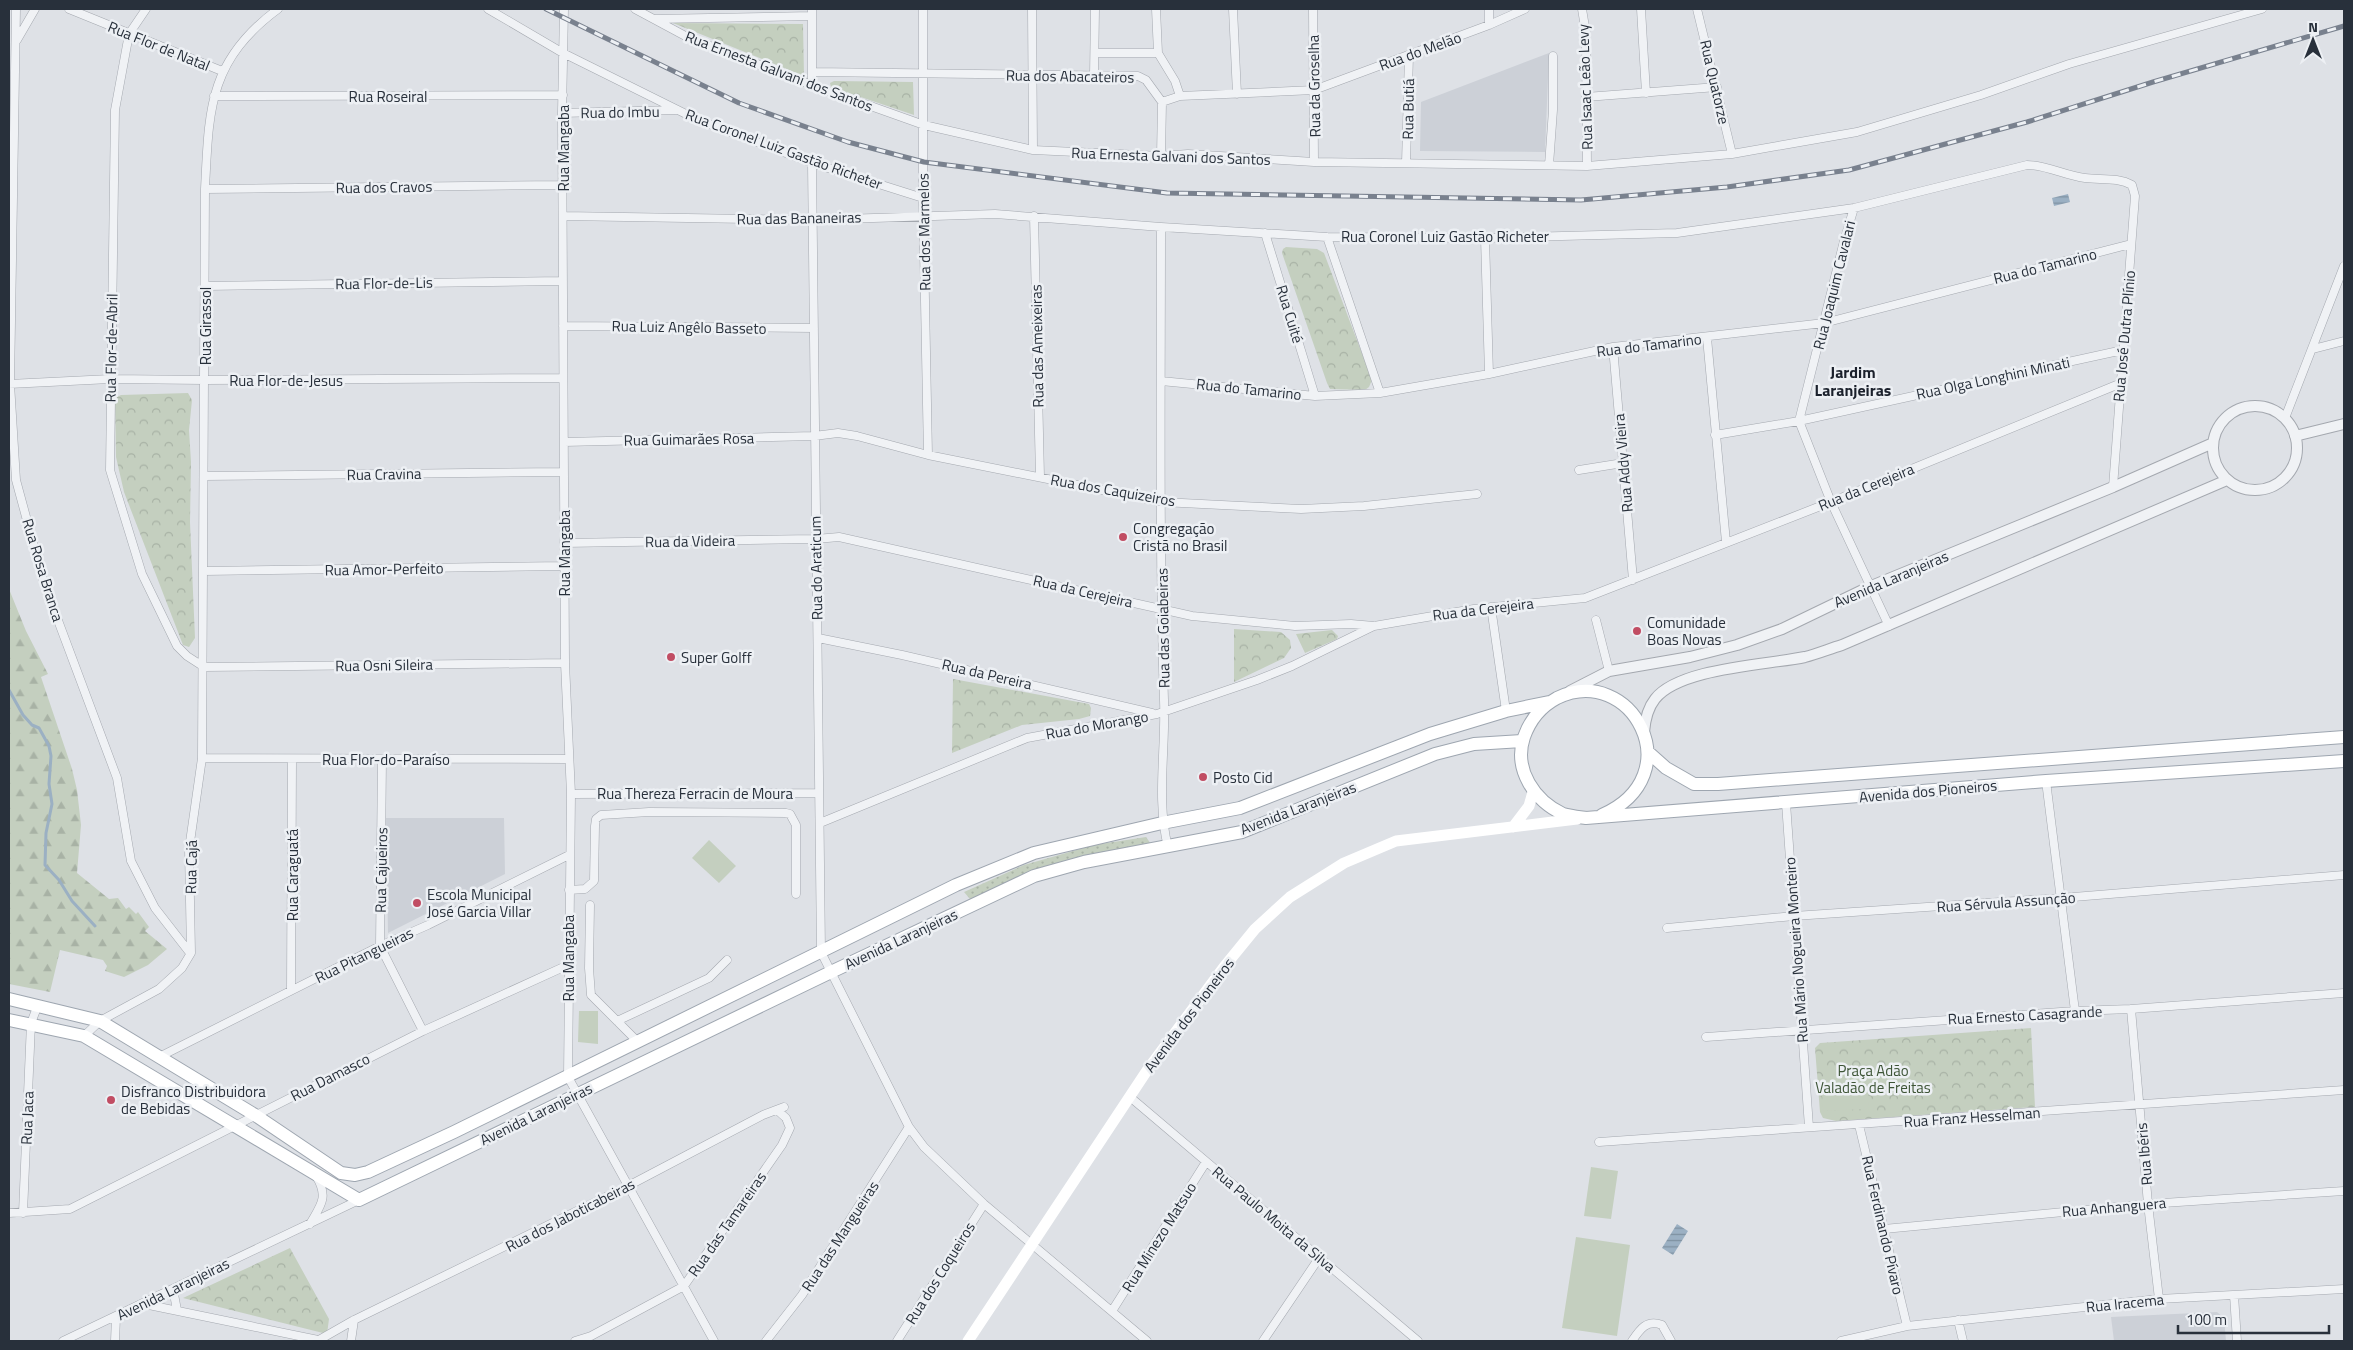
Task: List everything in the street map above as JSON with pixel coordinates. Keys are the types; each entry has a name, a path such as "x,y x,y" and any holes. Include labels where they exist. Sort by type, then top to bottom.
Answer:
{"main road":[{"path":"1586,818 1566,815 1548,806 1533,792 1525,776 1521,759 1522,741 1528,726 1537,713 1549,702 1564,695 1580,692 1596,692 1611,697 1625,706 1636,718 1644,732 1648,752 1646,768 1636,791 1617,808 1602,815"},
{"name":"Avenida Laranjeiras","path":"255,1115 341,1173 355,1174 368,1172 568,1077 956,885 1034,853 1162,823 1240,808 1386,750 1506,711 1549,702"},
{"name":"Avenida dos Pioneiros","path":"1648,752 1666,768 1694,784 1718,784 2344,737"},
{"name":"Avenida Laranjeiras","path":"359,1200 1034,876 1084,862 1242,832 1435,754 1474,744 1522,741"},
{"name":"Avenida dos Pioneiros","path":"968,1341 1130,1097 1224,967 1255,929 1290,897 1344,862 1396,842 1602,815 1786,803 2046,781 2344,761"},
{"path":"1513,827 1529,806 1533,792"},
{"path":"9,999 100,1021 255,1115"},
{"path":"9,1020 31,1023 84,1036 359,1200"}],"street":[{"name":"Rua Rosa Branca","path":"16,9 9,384 16,480 44,583 116,778 131,861 155,908 191,953"},
{"path":"16,42 35,9"},
{"name":"Rua Flor de Natal","path":"69,9 222,71"},
{"name":"Rua Flor-de-Abril","path":"146,9 130,34 115,110 110,470 142,574 177,646 186,656 204,667"},
{"name":"Rua Girassol","path":"204,667 205,189 208,142 214,96 222,71 242,43 264,19 278,9"},
{"name":"Rua Coronel Luiz Gastão Richeter","path":"488,9 563,53 696,119 812,163 923,198"},
{"name":"Rua Mangaba","path":"564,9 562,113 564,566 565,663 571,794 568,1077"},
{"name":"Rua Ernesta Galvani dos Santos","path":"635,9 689,38 924,125 1033,150 1161,156 1188,154 1314,162 1587,166 1732,154 1857,132 1981,95 2069,64 2262,9"},
{"name":"Rua dos Marmelos","path":"923,9 923,198 928,455"},
{"path":"1032,9 1033,150"},
{"path":"1094,9 1094,76"},
{"path":"1156,9 1158,53 1175,81 1180,96"},
{"path":"1231,9 1236,94"},
{"name":"Rua da Groselha","path":"1313,9 1314,162"},
{"path":"1488,9 1489,25"},
{"name":"Rua do Melão","path":"1314,90 1489,25 1525,9"},
{"name":"Rua Isaac Leão Levy","path":"1582,9 1586,33 1587,166"},
{"path":"1641,9 1646,93"},
{"name":"Rua Quatorze","path":"1697,9 1732,154"},
{"path":"653,19 812,12 812,85"},
{"path":"1095,52 1158,53"},
{"name":"Rua Butiá","path":"1406,163 1409,55"},
{"path":"1549,165 1553,110 1553,56"},
{"name":"Rua dos Abacateiros","path":"812,72 1138,76 1146,80 1162,102"},
{"path":"1586,97 1717,87"},
{"path":"1161,156 1162,102 1180,96 1314,90"},
{"name":"Rua Roseiral","path":"214,96 563,95"},
{"name":"Rua do Imbu","path":"562,113 678,110"},
{"name":"Rua do Araticum","path":"812,163 821,952 831,972"},
{"name":"Rua Coronel Luiz Gastão Richeter","path":"1034,216 1161,227 1327,236 1485,238 1677,233 1854,208 2027,165 2083,178 2125,181 2132,185"},
{"name":"Rua dos Cravos","path":"205,189 563,184"},
{"name":"Rua José Dutra Plínio","path":"2113,488 2119,384 2135,196 2132,185"},
{"name":"Rua Joaquim Cavalari","path":"1799,421 1854,208"},
{"name":"Rua das Bananeiras","path":"563,216 813,220 924,215 1034,216"},
{"name":"Rua das Ameixeiras","path":"1034,216 1040,477"},
{"name":"Rua das Goiabeiras","path":"1161,227 1162,823 1168,847"},
{"name":"Rua Cuité","path":"1265,233 1315,396"},
{"path":"1327,236 1380,393"},
{"path":"1485,238 1489,374"},
{"name":"Rua do Tamarino","path":"1161,381 1315,396 1380,393 1489,374 1613,347 1706,338 1824,323 2131,244"},
{"path":"2285,418 2344,266"},
{"name":"Rua Flor-de-Lis","path":"205,286 563,281"},
{"name":"Rua Luiz Angêlo Basseto","path":"563,326 814,328"},
{"path":"1706,338 1726,542"},
{"path":"2313,350 2344,341"},
{"name":"Rua Addy Vieira","path":"1613,347 1633,580"},
{"name":"Rua Olga Longhini Minati","path":"1715,436 1799,421 2123,350"},
{"name":"Rua Flor-de-Jesus","path":"9,384 110,379 563,378"},
{"name":"Rua da Cerejeira","path":"816,539 839,537 867,542 1192,616 1295,626 1351,624 1374,626 1491,607 1585,598 1831,502 2119,384"},
{"path":"2261,406 2274,410 2285,418 2295,436 2297,449 2294,462 2288,474 2278,483 2265,489 2252,490 2238,487 2227,480 2214,459 2213,443 2216,430 2224,419 2235,411 2248,407 2261,406"},
{"path":"1799,421 1831,502 1869,587 1889,626"},
{"path":"2295,436 2344,424"},
{"name":"Rua dos Caquizeiros","path":"814,436 838,433 857,436 928,455 1162,502 1301,508 1364,506 1477,494"},
{"name":"Rua Guimarães Rosa","path":"564,442 814,436"},
{"name":"Avenida Laranjeiras","path":"1564,695 1609,672 1690,657 1738,645 1782,629 1869,587 2113,488 2213,443"},
{"path":"1579,470 1623,463"},
{"name":"Rua Cravina","path":"204,476 564,472"},
{"path":"1644,732 1647,712 1655,699 1682,681 1701,675 1806,656 1889,626 2227,480"},
{"name":"Rua da Videira","path":"564,543 816,539"},
{"name":"Rua Amor-Perfeito","path":"204,572 564,566"},
{"path":"1491,607 1506,711"},
{"path":"1596,620 1609,672"},
{"name":"Rua do Morango","path":"820,823 1027,738 1161,713 1292,666 1374,626"},
{"name":"Rua da Pereira","path":"818,638 1161,713"},
{"name":"Rua Osni Sileira","path":"204,667 565,663"},
{"name":"Rua Cajá","path":"191,953 189,849 202,758 204,667"},
{"name":"Rua Flor-do-Paraíso","path":"202,758 382,760 569,759"},
{"name":"Rua Caraguatá","path":"291,990 292,759"},
{"name":"Rua Cajueiros","path":"382,760 380,946 423,1031"},
{"path":"2046,781 2075,1011"},
{"name":"Rua Thereza Ferracin de Moura","path":"571,794 819,793"},
{"name":"Rua Mário Nogueira Monteiro","path":"1786,803 1809,1127"},
{"path":"569,890 584,889 594,881 595,826 596,819 601,815 649,812 786,813 790,814 796,825 796,894"},
{"name":"Rua Pitangueiras","path":"159,1057 380,946 428,925 569,855"},
{"name":"Rua Sérvula Assunção","path":"1667,928 1794,916 2061,898 2344,874"},
{"path":"590,905 589,968 592,995 638,1042"},
{"path":"84,1036 100,1021 159,988 182,968 191,953"},
{"path":"617,1021 709,978 727,960"},
{"name":"Rua Damasco","path":"9,1213 70,1209 423,1031 568,965"},
{"path":"831,972 909,1127 924,1147 1032,1246 1147,1341"},
{"name":"Rua Ernesto Casagrande","path":"1706,1036 2075,1011 2132,1009 2344,992"},
{"name":"Rua Jaca","path":"23,1213 31,1023 38,1005"},
{"name":"Rua Ibéris","path":"2132,1009 2148,1204 2159,1299"},
{"path":"568,1077 714,1341"},
{"name":"Rua Franz Hesselman","path":"1599,1142 2344,1090"},
{"name":"Rua Paulo Moita da Silva","path":"1130,1097 1418,1341"},
{"name":"Rua dos Jaboticabeiras","path":"322,1341 354,1320 628,1186 764,1115 781,1109"},
{"name":"Rua das Tamareiras","path":"575,1341 591,1336 684,1286 782,1145 790,1128 781,1109"},
{"name":"Rua Ferdinando Pívaro","path":"1859,1125 1907,1326"},
{"name":"Rua das Mangueiras","path":"766,1341 802,1295 909,1127"},
{"name":"Rua Minezo Matsuo","path":"1112,1311 1206,1162"},
{"path":"310,1224 324,1197 322,1186 314,1173"},
{"name":"Rua Anhanguera","path":"1884,1229 2148,1204 2344,1191"},
{"name":"Avenida Laranjeiras","path":"63,1341 359,1200"},
{"name":"Rua dos Coqueiros","path":"897,1341 984,1204"},
{"path":"1273,1341 1265,1338 1319,1258"},
{"name":"Rua Iracema","path":"1841,1341 1907,1326 2159,1299 2344,1289"},
{"path":"173,1290 177,1310"},
{"path":"2234,1295 2237,1341"},
{"path":"144,1304 322,1341"},
{"path":"115,1341 116,1317"},
{"path":"351,1341 354,1320"},
{"path":"1958,1320 1963,1341"},
{"path":"1632,1341 1642,1327 1654,1322 1662,1325 1671,1341"}],"shaded area":[{"path":"1549,53 1545,152 1420,151 1421,102"},
{"name":"Escola Municipal José Garcia Villar","path":"386,818 504,818 505,874 388,933"},
{"path":"2217,1312 2224,1318 2226,1341 2114,1341 2111,1317"}],"green space":[{"path":"673,23 803,24 804,76"},
{"path":"834,81 913,82 914,115 831,87 830,83"},
{"path":"1286,247 1317,249 1324,253 1372,380 1369,387 1365,390 1330,389 1282,253"},
{"path":"188,393 192,400 189,430 191,462 190,522 195,638 189,647 183,645 124,492 116,457 115,398 121,395"},
{"path":"9,589 26,631 48,674 41,677 72,769 77,790 81,825 77,873 109,899 118,898 126,909 129,907 136,914 138,912 149,927 145,931 167,949 148,965 124,977 105,971 107,966 103,960 60,950 50,992 9,984"},
{"path":"1234,629 1281,632 1290,640 1291,648 1284,658 1234,682"},
{"path":"1332,630 1338,636 1337,639 1305,653 1296,634"},
{"path":"953,679 1089,704 1091,708 1090,716 1079,719 1022,725 952,753"},
{"path":"1146,837 1151,844 1049,866 970,899 964,892 1024,865 1094,845"},
{"path":"709,840 736,866 719,883 692,858"},
{"path":"579,1011 598,1011 598,1044 578,1042"},
{"name":"Praça Adão Valadão de Freitas","path":"2031,1028 2035,1107 1836,1121 1823,1118 1820,1112 1815,1048 1820,1043"},
{"path":"1868,1089 1869,1109 1823,1111 1822,1091"},
{"path":"1591,1167 1618,1171 1611,1219 1584,1216"},
{"path":"1576,1237 1630,1245 1617,1336 1562,1328"},
{"path":"290,1248 329,1319 327,1334 183,1298"}],"water":[{"path":"2068,194 2070,202 2054,206 2052,198"},
{"path":"1677,1224 1688,1231 1673,1255 1662,1248"}],"waterway":[{"path":"9,690 23,715 32,725 39,728 49,746 51,756 49,784 52,804 46,833 45,865 59,880 72,901 95,926"}],"railway":[{"path":"546,9 739,103 848,142 924,162 1167,193 1581,200 1727,187 1849,170 2027,122 2153,82 2344,26"}],"place":[{"name":"Congregação Cristã no Brasil","path":"1123,537"},
{"name":"Comunidade Boas Novas","path":"1637,631"},
{"name":"Super Golff","path":"671,657"},
{"name":"Posto Cid","path":"1203,777"},
{"name":"Escola Municipal José Garcia Villar","path":"417,903"},
{"name":"Disfranco Distribuidora de Bebidas","path":"111,1100"}],"district":[{"name":"Jardim Laranjeiras","path":"1853,381"}]}
